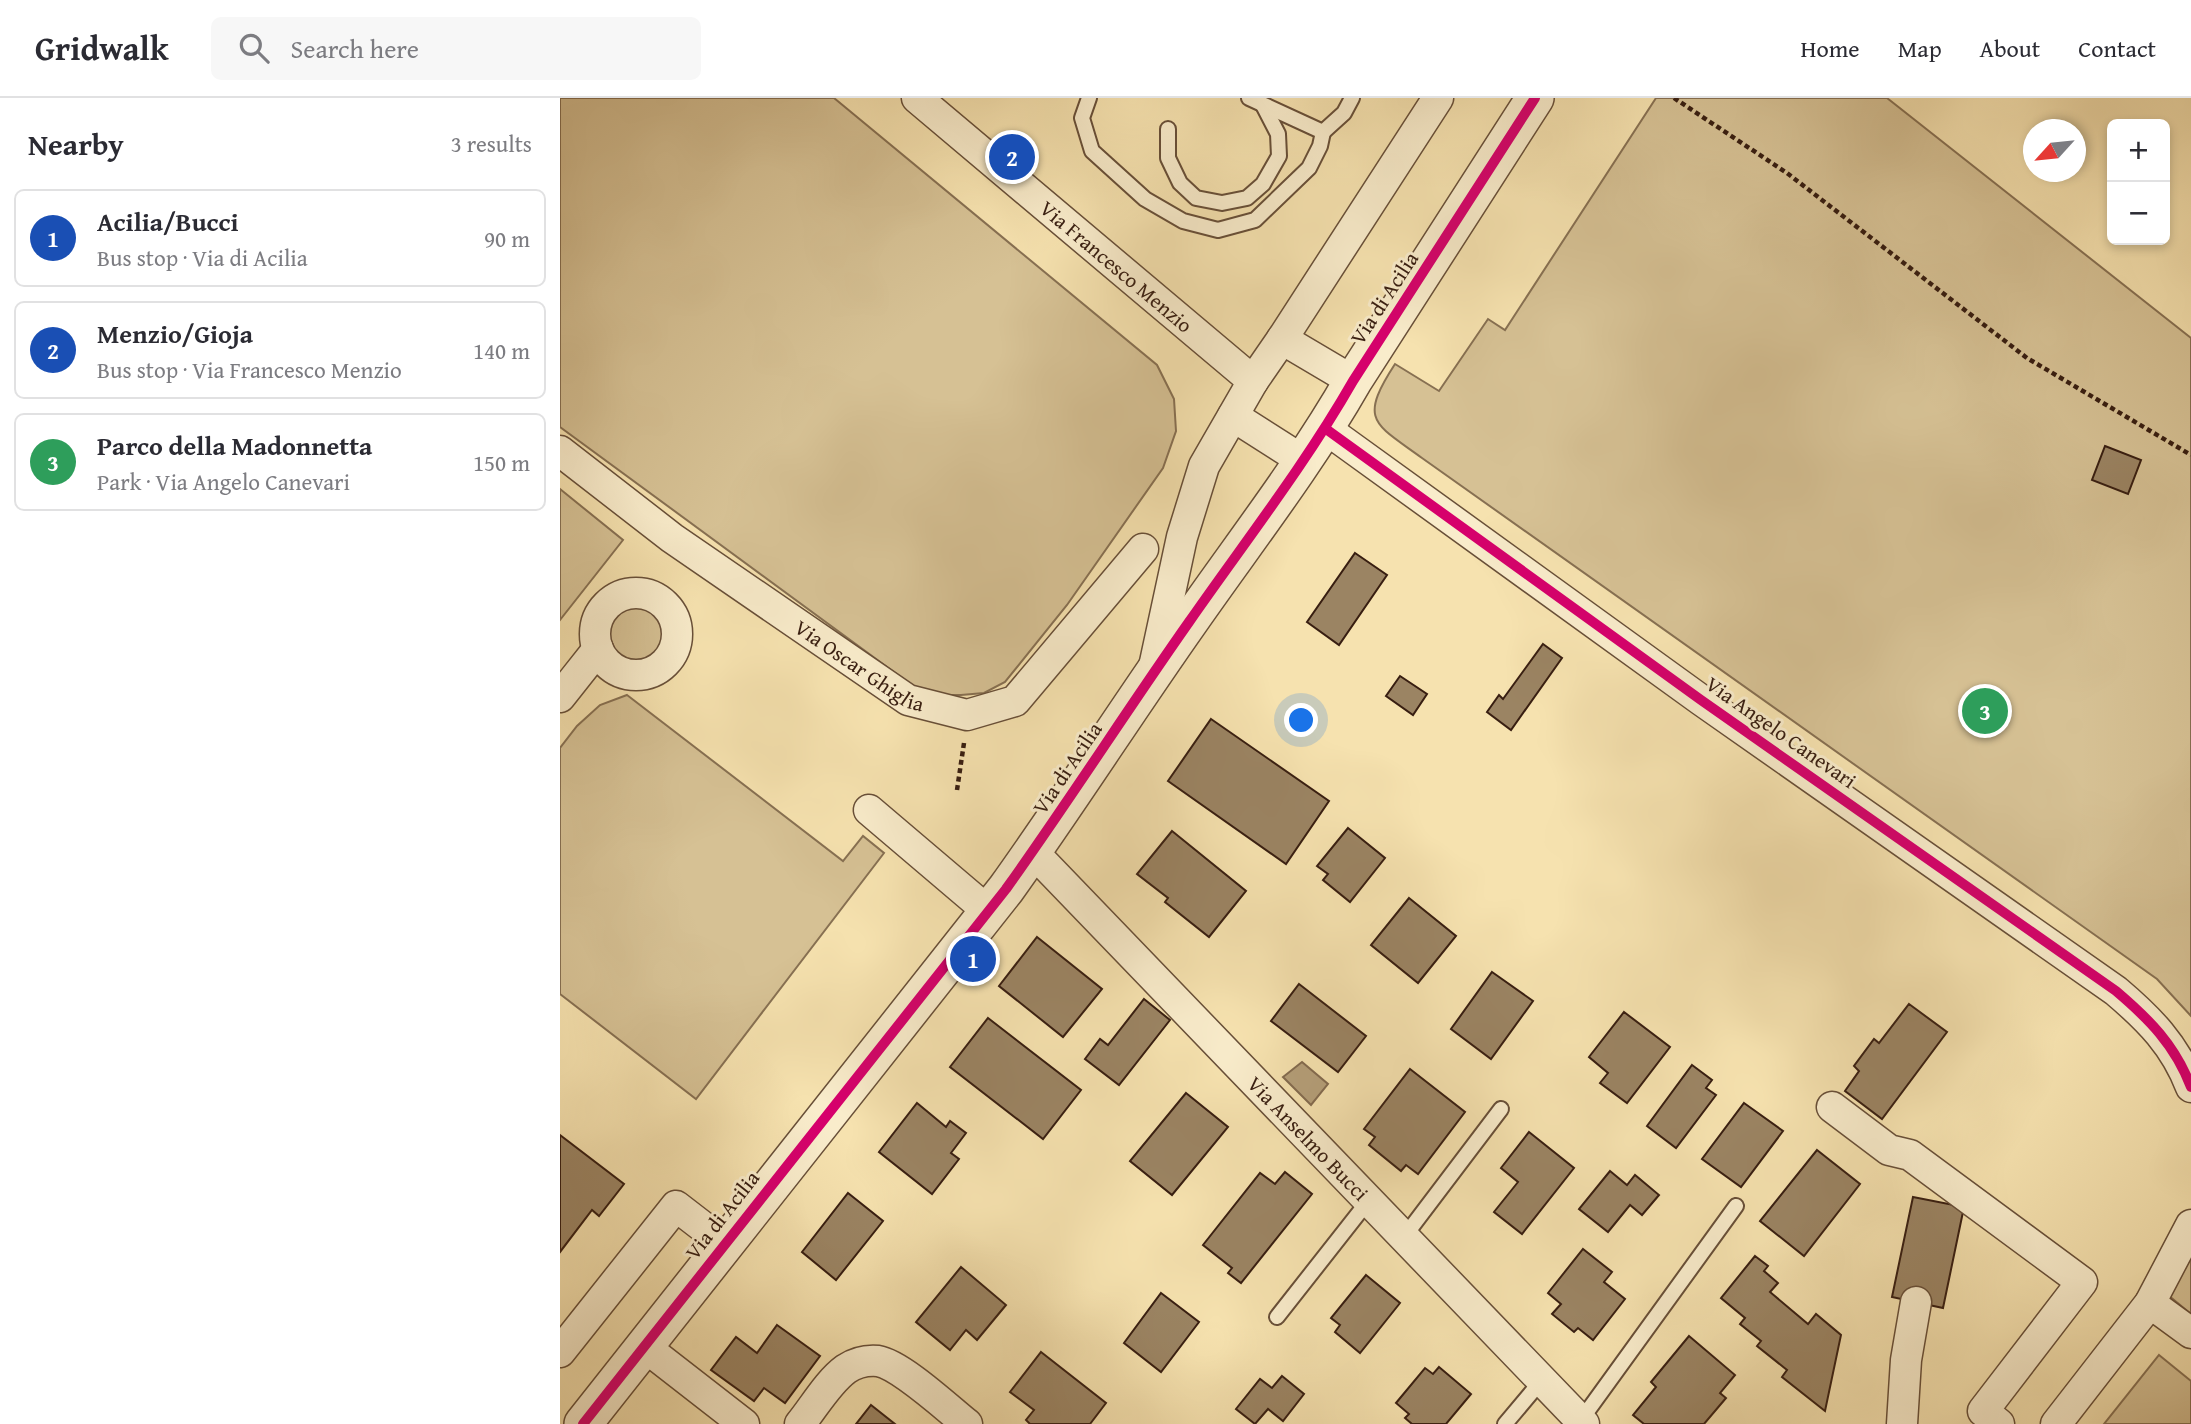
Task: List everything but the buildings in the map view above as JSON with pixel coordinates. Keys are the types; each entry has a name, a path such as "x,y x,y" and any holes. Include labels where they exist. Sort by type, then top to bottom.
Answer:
{"street":[{"name":"Via Francesco Menzio","path":"917,98 1253,381"},
{"path":"1153,673 1182,537 1204,466 1253,381 1438,98"},
{"name":"Via di Acilia","path":"583,1424 989,912 1033,852 1153,673 1326,429 1353,381 1535,98"},
{"path":"1282,339 1353,381"},
{"path":"1233,416 1302,460"},
{"name":"Via Angelo Canevari","path":"1326,429 1701,700 2116,991 2148,1018 2173,1051 2191,1087"},
{"name":"Via Oscar Ghiglia","path":"560,451 672,538 908,700 967,715"},
{"path":"967,715 1015,701 1143,550"},
{"path":"560,697 598,649"},
{"path":"869,810 989,912"},
{"name":"Via Anselmo Bucci","path":"1033,852 1583,1422"},
{"path":"1832,1107 1889,1150 1910,1154 2082,1282 1985,1420"},
{"path":"568,1336 676,1206 724,1243"},
{"path":"2056,1424 2150,1303 2191,1225"},
{"path":"1902,1424 1906,1360 1916,1302"},
{"path":"2150,1303 2191,1333"},
{"path":"645,1347 744,1424"},
{"path":"800,1424 845,1370 856,1363 867,1361 878,1361 898,1370 967,1424"}],"lane":[{"path":"1089,98 1082,118 1092,150 1145,199 1183,221 1219,230 1255,220 1309,168 1320,146 1323,132 1344,113 1352,98"},
{"path":"1249,98 1323,132"},
{"path":"1168,129 1168,158 1180,183 1196,198 1222,203 1247,198 1263,184 1279,156 1278,134 1264,105"},
{"path":"1404,1237 1502,1108"},
{"path":"1277,1317 1368,1200"},
{"path":"1583,1422 1736,1206"},
{"path":"1505,1424 1542,1380"}],"path":[{"path":"1674,98 1787,173 2027,358 2191,455"},
{"path":"957,790 967,715"}],"shaded area":[{"path":"560,98 834,98 1157,365 1174,399 1176,431 1163,468 1067,605 1005,682 984,693 961,695 940,695 917,689 560,427"},
{"path":"1656,98 1887,98 2191,338 2191,1016 2157,979 1392,437 1377,419 1377,398 1395,364 1439,391 1488,319 1505,330"},
{"path":"560,489 623,540 560,620"},
{"path":"630,602 642,602 661,615 666,632 664,644 653,657 642,662 630,662 611,649 606,638 606,626 619,607"},
{"path":"627,695 843,861 863,836 884,853 696,1099 560,994 560,748 577,726 600,705"},
{"path":"1302,1062 1328,1084 1311,1105 1283,1077"},
{"path":"2191,1247 2191,1314 2168,1295"},
{"path":"2159,1355 2191,1381 2191,1424 2104,1424"}],"cycle path":[{"path":"583,1424 1006,889 1315,443 1535,98"},
{"path":"1326,429 1701,700 2116,991 2160,1034 2177,1058 2191,1087"}],"place":[{"name":"Menzio/Gioja","path":"1012,157"},
{"name":"Parco della Madonnetta","path":"1985,711"},
{"name":"Acilia/Bucci","path":"973,959"}]}
